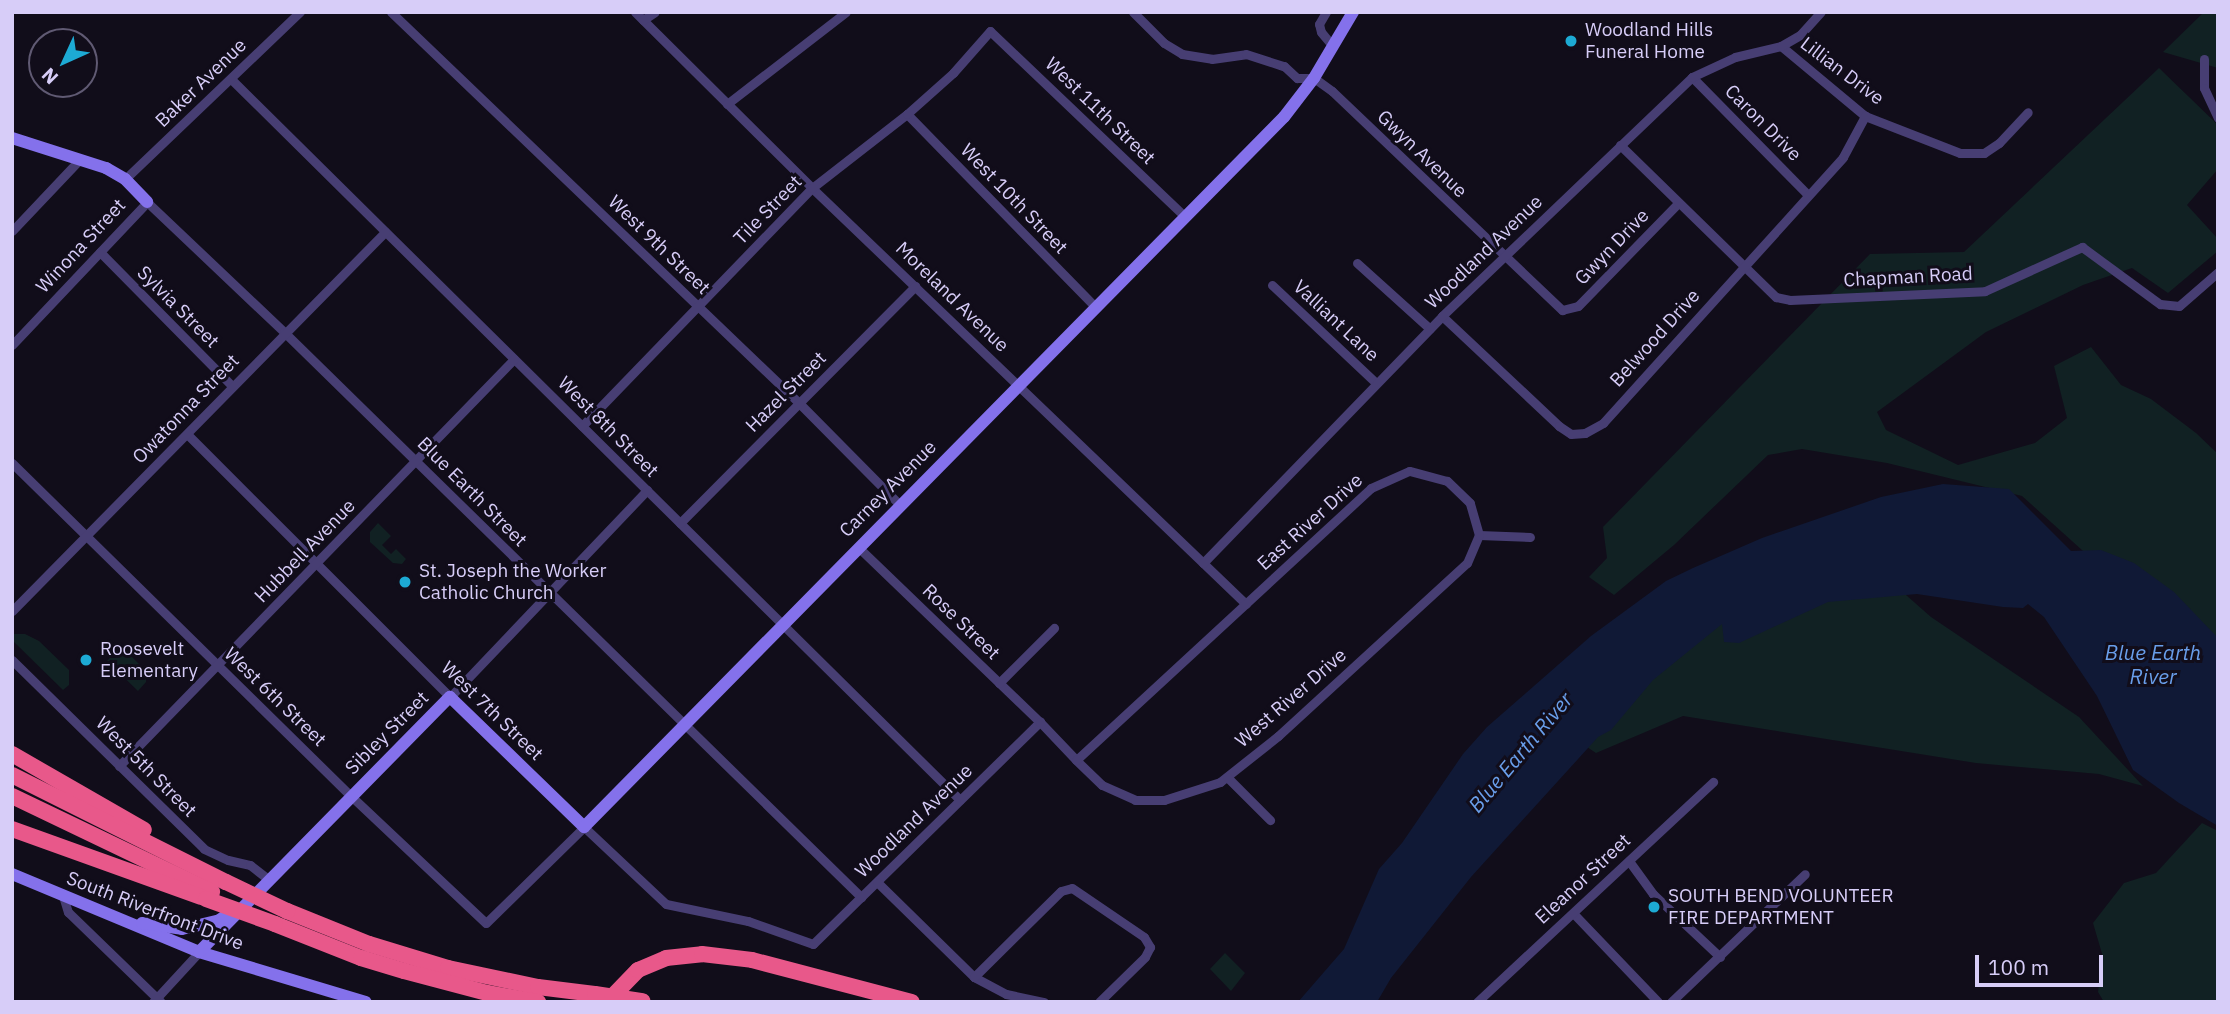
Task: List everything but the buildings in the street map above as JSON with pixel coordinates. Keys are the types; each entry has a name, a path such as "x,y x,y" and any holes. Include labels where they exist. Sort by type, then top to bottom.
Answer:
{"highway":[{"path":"12,754 178,851 215,888"},
{"path":"12,775 275,924 393,968 477,990 538,1002"},
{"path":"12,796 215,888"},
{"path":"12,829 288,911 369,944 448,968 601,998 648,1001"},
{"path":"601,998 638,970 666,958 702,954 752,960 912,1002"}],"main road":[{"name":"Carney Avenue","path":"584,827 1283,117 1314,78 1353,12"},
{"path":"12,138 106,168 125,179 147,202"},
{"name":"Sibley Street","path":"199,952 243,904 450,697"},
{"name":"West 7th Street","path":"450,697 584,827"},
{"name":"South Riverfront Drive","path":"12,874 199,952 366,1002"},
{"path":"118,919 175,929 197,928 218,921 243,904"}],"street":[{"name":"Baker Avenue","path":"125,179 300,12"},
{"name":"West 9th Street","path":"391,12 800,404 900,505"},
{"name":"Moreland Avenue","path":"635,12 812,188 1246,604"},
{"path":"643,20 655,12"},
{"path":"727,104 846,12"},
{"name":"Gwyn Avenue","path":"1133,12 1164,43 1182,54 1212,60 1246,54 1284,66 1297,78 1314,78 1332,91 1504,257"},
{"path":"1326,12 1320,24 1321,32 1332,45"},
{"name":"Woodland Avenue","path":"1202,563 1442,316 1692,77 1735,57 1781,46 1800,36 1821,12"},
{"name":"Tile Street","path":"582,426 812,188 907,114 953,73 990,31"},
{"name":"West 11th Street","path":"990,31 1185,217"},
{"name":"Lillian Drive","path":"1781,46 1865,116 1960,153 1984,153 1999,143 2028,112"},
{"path":"2204,59 2204,88 2218,118"},
{"name":"Caron Drive","path":"1692,77 1808,195"},
{"name":"West 8th Street","path":"231,79 960,800"},
{"name":"West 10th Street","path":"907,114 1096,308"},
{"name":"Belwood Drive","path":"1442,316 1559,426 1571,434 1585,433 1603,424 1843,157 1865,116"},
{"name":"Chapman Road","path":"1620,145 1742,267 1776,297 1790,300 1985,291 2082,247 2160,304 2179,306 2218,272"},
{"path":"12,231 80,159"},
{"name":"Winona Street","path":"12,345 147,202"},
{"name":"Blue Earth Street","path":"147,202 285,332 549,594 862,897"},
{"name":"Gwyn Drive","path":"1504,257 1562,310 1578,306 1678,203"},
{"name":"Owatonna Street","path":"12,611 385,232"},
{"name":"Sylvia Street","path":"100,252 232,386"},
{"path":"1357,263 1430,329"},
{"name":"Valliant Lane","path":"1272,285 1376,383"},
{"name":"Hazel Street","path":"680,523 915,286"},
{"name":"Hubbell Avenue","path":"119,766 514,359"},
{"name":"West 7th Street","path":"187,434 450,697"},
{"name":"West 6th Street","path":"12,463 351,796 486,923"},
{"name":"East River Drive","path":"1246,604 1371,488 1409,471 1447,481 1470,503 1479,535"},
{"name":"Sibley Street","path":"450,697 647,491"},
{"path":"1479,535 1530,537"},
{"name":"West River Drive","path":"1040,722 1102,785 1135,800 1164,800 1220,782 1278,736 1467,563 1479,535"},
{"name":"Rose Street","path":"858,547 1040,722"},
{"path":"1076,760 1246,604"},
{"path":"999,683 1054,628"},
{"name":"West 5th Street","path":"12,660 204,849 228,860 250,865 268,879"},
{"name":"Woodland Avenue","path":"813,944 1040,722"},
{"path":"1227,776 1270,820"},
{"name":"Eleanor Street","path":"1477,1002 1713,782"},
{"name":"West 7th Street","path":"584,827 666,904 748,921 813,944"},
{"name":"Carney Avenue","path":"486,923 584,827"},
{"path":"1629,861 1653,894 1720,957"},
{"path":"1671,1002 1805,874"},
{"path":"877,882 974,977 1006,994 1044,1002"},
{"path":"974,977 1061,891 1072,888 1144,937 1150,947 1146,957 1099,1002"},
{"path":"63,896 68,912 157,1000"},
{"path":"1573,913 1658,1002"},
{"name":"Sibley Street","path":"157,1000 199,952"}],"shaded area":[{"path":"2204,12 2218,12 2218,68 2163,52"},
{"path":"2159,68 2218,125 2218,169 2187,205 2218,239 2218,251 2168,293 2132,268 2083,285 1986,332 1877,412 1886,430 1958,465 2035,443 2067,418 2054,366 2091,347 2121,385 2151,399 2196,433 2218,454 2218,701 2133,596 2022,496 1887,463 1802,449 1768,455 1674,545 1614,595 1589,577 1607,558 1603,527 1870,254 1964,252"},
{"path":"378,523 391,536 382,545 391,554 396,549 406,559 402,564 393,563 370,542 370,532"},
{"path":"1881,573 1931,617 2079,717 2143,786 2099,774 1976,763 1683,716 1596,753 1575,739 1691,624"},
{"path":"12,634 25,634 39,641 69,670 69,685 63,690 12,640"},
{"path":"121,646 146,671 146,682 138,691 107,661"},
{"path":"2202,823 2218,831 2218,1002 2104,1002 2098,992 2103,957 2093,923 2124,883 2156,873"},
{"path":"1225,953 1245,973 1231,991 1210,969"}],"water":[{"name":"Blue Earth River","path":"1943,484 2009,489 2071,551 2101,550 2134,563 2174,592 2218,638 2218,826 2179,803 2133,770 2097,696 2044,617 2028,604 2023,608 2003,607 1917,594 1828,602 1739,643 1724,642 1722,624 1653,680 1611,730 1598,737 1471,877 1391,978 1377,1002 1298,1002 1344,949 1379,869 1402,843 1463,754 1487,727 1591,636 1666,581 1762,538 1881,497"}],"place":[{"name":"Woodland Hills Funeral Home","path":"1571,41"},
{"name":"St. Joseph the Worker Catholic Church","path":"405,582"},
{"name":"Roosevelt Elementary","path":"86,660"},
{"name":"SOUTH BEND VOLUNTEER FIRE DEPARTMENT","path":"1654,907"}]}
